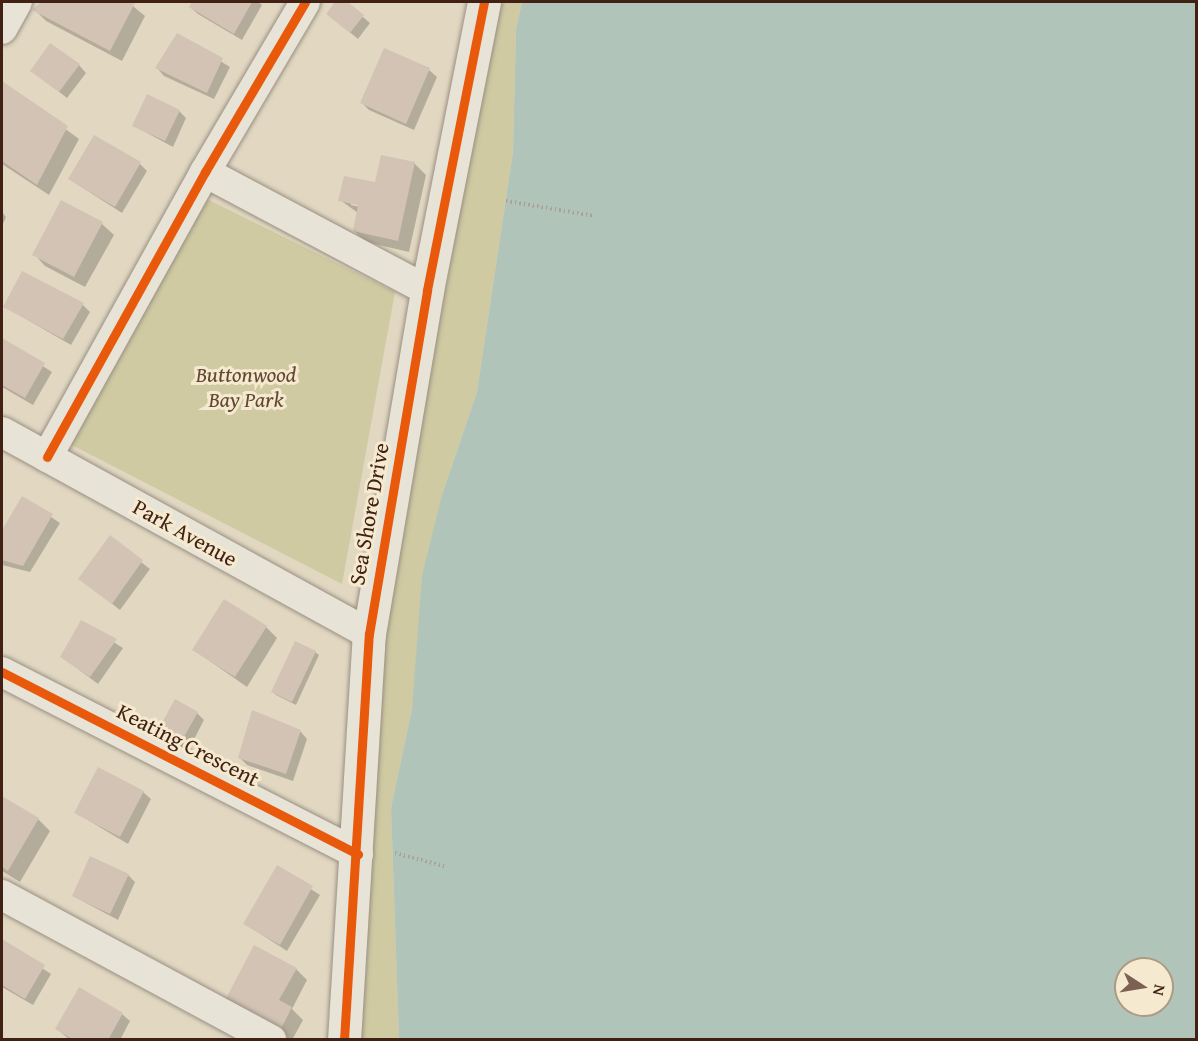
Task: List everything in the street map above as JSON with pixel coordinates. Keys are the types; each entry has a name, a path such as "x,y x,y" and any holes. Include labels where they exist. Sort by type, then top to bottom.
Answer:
{"street":[{"path":"2,29 17,2"},
{"path":"47,457 205,172 305,2"},
{"name":"Sea Shore Drive","path":"344,1040 358,854 369,634 427,290 484,2"},
{"path":"205,172 427,290"},
{"name":"Park Avenue","path":"2,432 369,634"},
{"name":"Keating Crescent","path":"2,672 358,854"},
{"path":"2,895 271,1040"}],"path":[{"path":"506,201 595,216"},
{"path":"395,853 444,866"}],"green space":[{"path":"498,2 522,2 516,29 513,152 477,392 442,495 412,709 391,808 399,1039 361,1040 385,620"},
{"name":"Buttonwood Bay Park","path":"207,199 395,292 342,584 64,441"}],"shaded area":[{"path":"522,2 1196,2 1196,1039 399,1039 391,808 412,709 422,576 442,495 477,392 513,152 516,29"}],"building":[{"path":"41,2 135,3 110,51 32,10"},
{"path":"192,2 252,2 234,34 189,7"},
{"path":"335,2 348,2 364,15 350,33 326,14"},
{"path":"177,33 223,58 207,93 155,68"},
{"path":"50,43 80,64 59,92 30,71"},
{"path":"384,48 430,68 406,124 360,103"},
{"path":"2,81 68,126 37,185 2,161"},
{"path":"147,94 180,110 165,141 132,126"},
{"path":"94,135 141,162 115,207 68,179"},
{"path":"381,155 415,162 398,241 353,231 358,205 338,201 344,176 375,182"},
{"path":"61,200 103,222 74,277 32,255"},
{"path":"22,271 84,303 63,339 3,307"},
{"path":"2,338 45,363 25,398 2,385"},
{"path":"22,496 53,514 23,566 2,560 2,530"},
{"path":"110,535 143,560 112,604 78,579"},
{"path":"224,599 267,626 235,677 192,650"},
{"path":"81,620 117,639 90,677 60,657"},
{"path":"295,641 316,651 292,702 271,692"},
{"path":"175,699 198,712 180,744 157,732"},
{"path":"252,710 301,730 286,774 238,758"},
{"path":"98,767 144,791 120,837 74,813"},
{"path":"2,796 39,818 8,871 2,867"},
{"path":"90,856 129,874 110,914 72,896"},
{"path":"277,865 313,886 280,945 243,924"},
{"path":"2,939 45,965 25,999 2,985"},
{"path":"254,945 297,968 279,1000 292,1007 278,1035 223,1004"},
{"path":"79,987 123,1013 108,1040 74,1040 55,1029"}],"cycle path":[{"path":"47,457 205,172 305,2"},
{"path":"344,1040 369,634 427,290 484,2"},
{"path":"2,672 358,854"}]}
